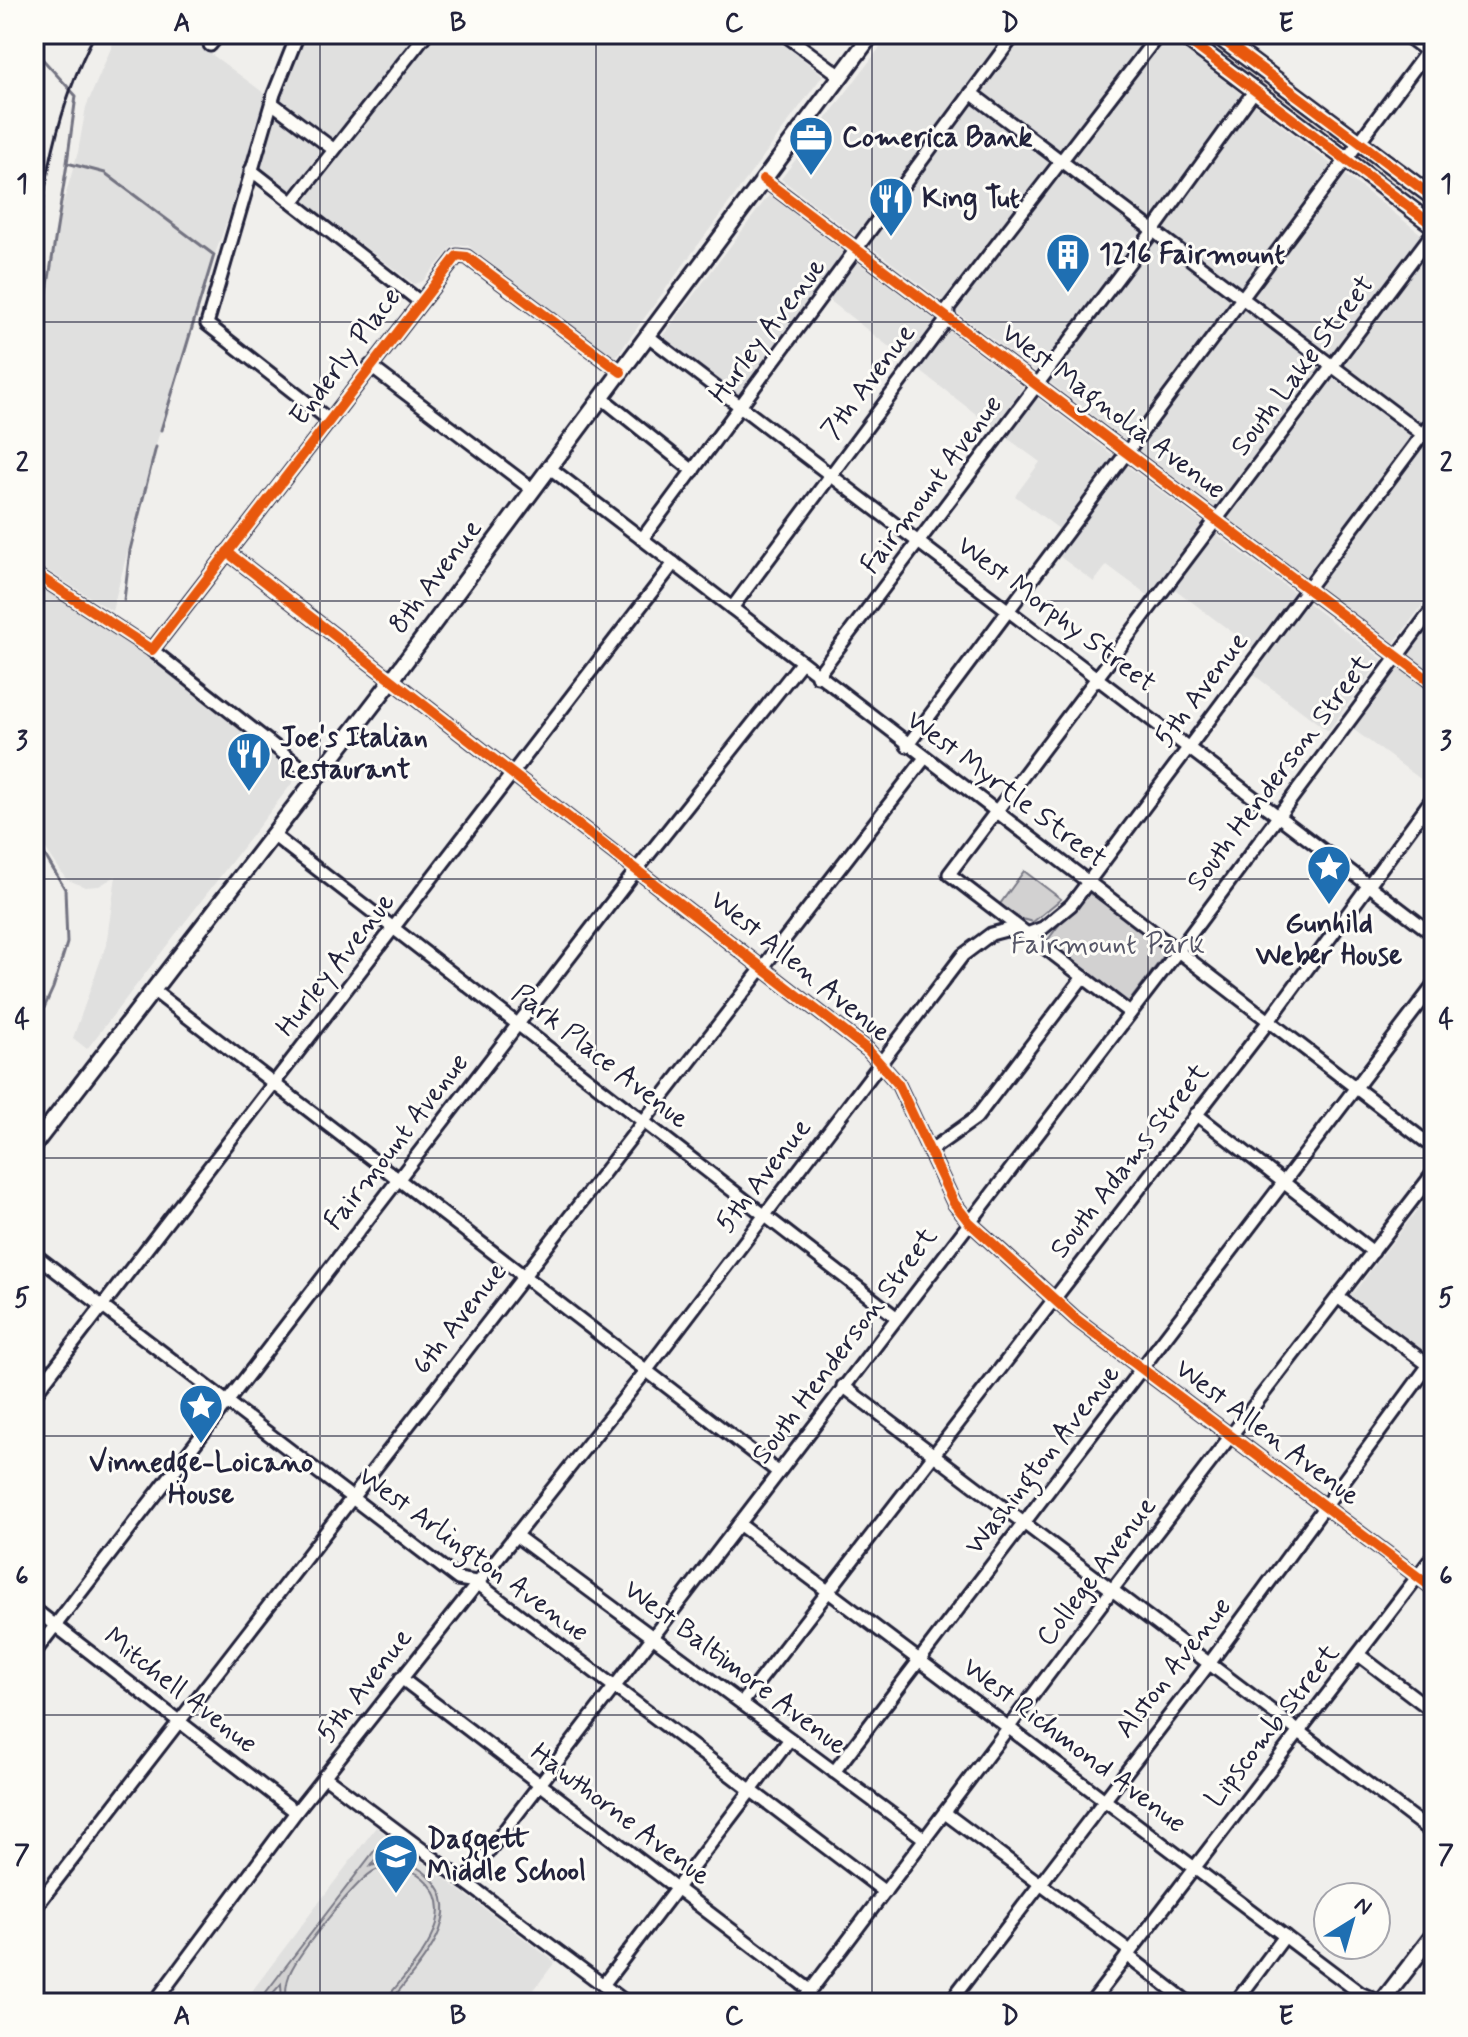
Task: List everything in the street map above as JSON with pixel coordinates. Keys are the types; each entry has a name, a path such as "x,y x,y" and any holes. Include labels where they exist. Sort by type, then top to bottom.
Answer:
{"main road":[{"name":"8th Avenue","path":"34,1145 393,678 872,34"},
{"path":"1180,34 1434,228"},
{"path":"1215,34 1434,198"},
{"path":"1381,2003 1434,1934"}],"street":[{"path":"210,45 219,34"},
{"path":"298,34 272,103 207,324 329,420"},
{"path":"293,202 426,34"},
{"path":"784,34 841,76"},
{"name":"Hurley Avenue","path":"642,539 1015,34"},
{"name":"7th Avenue","path":"732,608 948,318 948,308 1159,34"},
{"path":"907,746 1430,46 1404,34"},
{"name":"Fairmount Avenue","path":"817,676 1153,231 1255,90"},
{"path":"971,93 1434,443"},
{"path":"272,103 333,149"},
{"path":"251,170 419,301"},
{"name":"West Magnolia Avenue","path":"763,179 1434,684"},
{"name":"South Lake Street","path":"1027,934 949,874 1434,228"},
{"name":"Enderly Place","path":"152,650 452,260 462,255 621,372"},
{"name":"West Morphy Street","path":"648,336 1370,883 1434,935"},
{"path":"370,366 533,490"},
{"path":"602,398 693,471"},
{"name":"5th Avenue","path":"154,2003 296,1812 646,1371 963,955 978,941 1006,930 1027,934 1057,918 1434,419"},
{"name":"West Myrtle Street","path":"550,468 907,746 1434,1148"},
{"name":"West Allen Avenue","path":"227,552 764,966 881,1064 898,1084 954,1203 969,1222 1053,1300 1434,1589"},
{"name":"Hurley Avenue","path":"34,1395 674,563"},
{"path":"34,573 40,582 152,650 316,779"},
{"name":"South Henderson Street","path":"465,1882 1178,951 1434,607"},
{"name":"Fairmount Avenue","path":"34,1653 638,868 801,663"},
{"name":"6th Avenue","path":"34,1909 924,759"},
{"name":"South Adams Street","path":"742,1703 1269,1021 1434,796"},
{"name":"Park Place Avenue","path":"273,835 896,1317"},
{"path":"1027,934 1130,1013"},
{"path":"931,1150 976,1118 1083,977"},
{"name":"Washington Avenue","path":"834,1772 1434,985"},
{"path":"154,991 778,1472"},
{"path":"1196,1114 1373,1252"},
{"name":"College Avenue","path":"801,2003 1112,1590 1434,1172"},
{"name":"West Arlington Avenue","path":"34,1254 458,1579 476,1582 885,1892"},
{"path":"1339,1298 1432,1364"},
{"name":"Alston Avenue","path":"949,2003 1209,1664 1432,1364"},
{"path":"843,1386 1434,1834"},
{"name":"West Richmond Avenue","path":"739,1524 1360,1993 1381,2003"},
{"name":"West Baltimore Avenue","path":"515,1535 925,1839"},
{"name":"Lipscomb Street","path":"1091,2003 1434,1555"},
{"name":"Mitchell Avenue","path":"34,1609 296,1812"},
{"path":"1359,1655 1434,1712"},
{"name":"Hawthorne Avenue","path":"401,1678 810,1990"},
{"path":"603,1985 790,1739"},
{"path":"324,1776 603,1985 619,2001"},
{"path":"945,1813 1129,1953 1189,2003"},
{"path":"1235,2003 1285,1936"}],"shaded area":[{"path":"117,34 184,34 276,102 303,34 770,34 823,75 615,358 467,245 453,246 423,281 414,284 258,167 247,167 216,251 154,451 112,611 34,562 34,408 54,234 78,152 86,107"},
{"path":"890,34 1164,34 1434,244 1434,590 1394,643 781,179"},
{"path":"769,195 936,321 906,360 824,296 741,406 658,342"},
{"path":"945,328 1023,387 994,428 915,367"},
{"path":"1033,395 1114,456 1059,529 1015,496 1040,462 1003,435"},
{"path":"1123,463 1203,523 1149,596 1107,565 1094,582 1055,553"},
{"path":"1214,532 1295,593 1253,648 1172,587"},
{"path":"34,583 156,660 293,770 293,782 87,1049 73,1038 106,945 116,876 99,886 85,887 66,879 34,831"},
{"path":"1305,601 1382,659 1328,731 1250,672"},
{"path":"1434,613 1434,789 1346,724"},
{"path":"1434,1188 1434,1351 1431,1356 1351,1296"},
{"name":"Daggett Middle School","path":"376,1827 555,1962 524,2003 243,2003"}],"green space":[{"path":"1024,871 1061,899 1033,922 1018,918 1000,904"},
{"name":"Fairmount Park","path":"1087,887 1169,949 1128,1003 1047,941"},
{"path":"375,1850 380,1854 371,1866 391,1862 412,1865 424,1872 438,1887 444,1904 443,1922 425,1957 389,2003 383,2003 418,1960 436,1926 439,1909 435,1893 418,1874 401,1868 382,1868 356,1886 305,1949 289,1977 287,2003 282,2003 281,1984 264,2003 260,2000"}],"waterway":[{"path":"46,34 36,52 76,96 67,163 105,173 214,255 161,430"},
{"path":"34,374 67,164"},
{"path":"124,600 130,550 156,447"},
{"path":"34,837 65,889 67,943 53,988 34,1030"}],"railway":[{"path":"34,268 53,148 70,90 95,34"}],"cycle path":[{"path":"1180,34 1434,226"},
{"path":"1215,34 1434,198"},
{"path":"763,179 1434,684"},
{"path":"34,573 152,650 457,256 467,257 621,372"},
{"path":"227,552 868,1050 898,1084 954,1203 969,1222 1076,1319 1434,1589"}],"place":[{"name":"Comerica Bank","path":"811,177"},
{"name":"King Tut","path":"891,238"},
{"name":"1216 Fairmount","path":"1068,294"},
{"name":"Joe's Italian Restaurant","path":"249,793"},
{"name":"Gunhild Weber House","path":"1329,906"},
{"name":"Vinnedge-Loicano House","path":"201,1445"},
{"name":"Daggett Middle School","path":"396,1895"}]}
